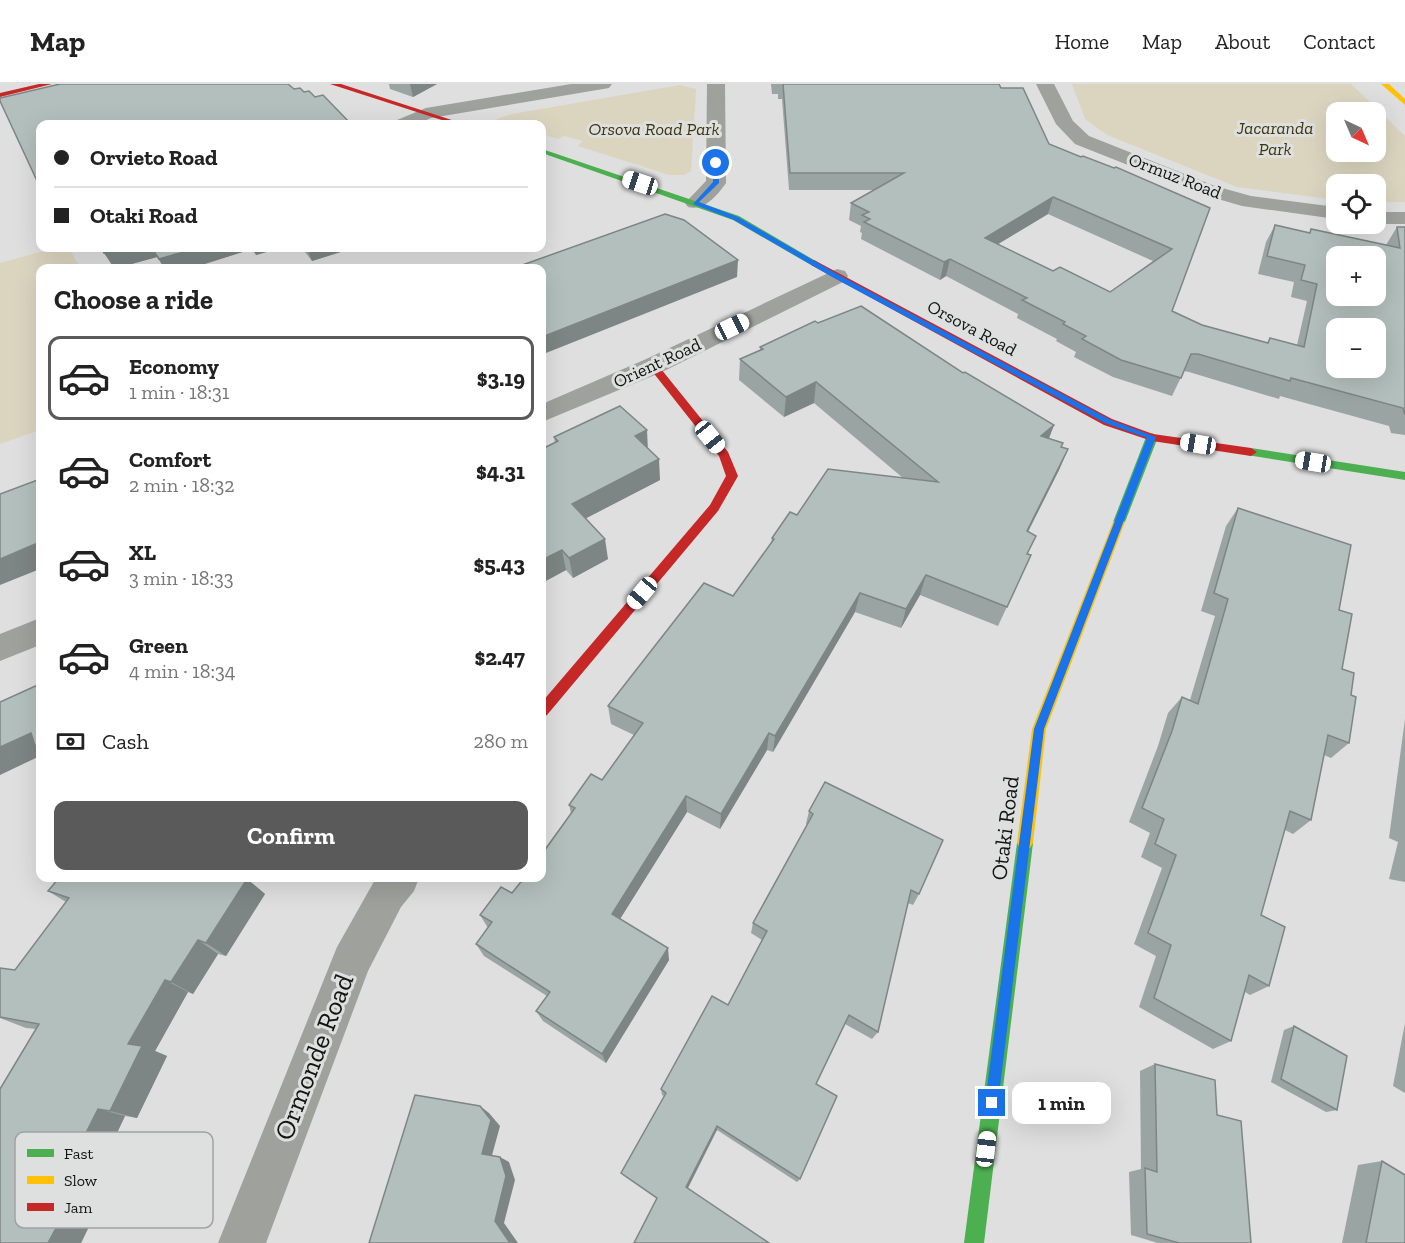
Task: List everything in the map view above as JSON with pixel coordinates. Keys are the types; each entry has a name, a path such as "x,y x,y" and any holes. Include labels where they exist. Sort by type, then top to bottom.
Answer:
{"street":[{"path":"0,95 48,84"},
{"path":"334,84 448,120"},
{"path":"412,120 426,113 603,84"},
{"path":"695,203 716,183 716,84"},
{"name":"Ormuz Road","path":"1045,84 1065,124 1082,140 1208,190 1249,202 1326,212"},
{"path":"1385,84 1405,103"},
{"name":"Orsova Road","path":"546,152 736,218 837,276 1108,422 1152,437 1405,476"},
{"path":"1386,218 1405,218"},
{"name":"Orient Road","path":"546,412 653,366 837,276"},
{"path":"546,706 714,508 732,476 724,455 653,366"},
{"name":"Otaki Road","path":"974,1243 1039,729 1152,437"},
{"path":"0,648 36,633"},
{"name":"Ormonde Road","path":"242,1243 351,962 387,894 397,882"}],"green space":[{"name":"Jacaranda Park","path":"1072,84 1351,84 1370,102 1326,102 1326,162 1386,162 1386,118 1405,136 1405,202 1386,202 1386,174 1326,174 1326,199 1237,187 1107,135 1085,119"},
{"name":"Orsova Road Park","path":"680,85 696,89 691,171 684,175 669,175 578,146 583,141 564,136 558,139 546,135 546,120 496,119 512,114"},
{"path":"40,252 71,252 78,264 36,264 36,431 0,444 0,263"}],"building":[{"path":"60,84 288,84 294,89 309,91 315,97 323,95 347,120 36,120 36,179 0,98"},
{"path":"783,84 999,84 1001,88 1023,88 1049,144 1081,157 1116,167 1210,208 1172,311 1202,325 1268,343 1270,338 1304,347 1317,284 1301,280 1305,265 1267,256 1275,225 1310,233 1311,229 1400,248 1397,227 1405,227 1405,415 1403,408 1291,378 1290,381 1198,354 1191,354 1181,378 1121,360 1082,339 1086,336 1063,324 1065,322 1022,300 1027,298 950,259 944,262 864,222 870,219 862,215 869,212 851,203 904,173 790,173","holes":["1053,197 1172,249 1110,292 1060,267 1053,271 985,238"]},
{"path":"665,214 684,220 738,260 546,335 546,264 525,264"},
{"path":"155,252 183,252 159,259"},
{"path":"861,306 963,373 965,372 1054,425 1041,436 1063,443 1061,447 1068,449 1027,531 1036,536 1027,554 1031,555 1007,607 926,575 906,609 860,593 775,736 769,733 721,814 686,796 612,914 668,948 602,1054 536,1011 550,992 476,944 492,922 480,915 501,887 512,893 521,882 546,882 546,848 575,808 569,805 591,774 602,780 643,723 608,706 704,583 733,596 774,539 772,538 790,512 797,515 828,469 938,482 816,382 786,397 740,359 815,321 818,323"},
{"path":"620,406 647,430 635,436 659,459 572,504 605,539 569,558 562,550 546,558 546,447 558,441 554,437"},
{"path":"36,480 36,544 0,559 0,494"},
{"path":"1238,508 1351,545 1339,610 1352,614 1342,669 1354,673 1351,695 1356,697 1349,743 1328,735 1311,820 1290,811 1261,915 1285,927 1269,986 1249,975 1231,1041 1154,998 1171,945 1148,933 1176,855 1155,844 1164,819 1142,808 1172,731 1182,697 1198,704 1228,599 1214,593"},
{"path":"36,686 36,749 31,733 0,747 0,702"},
{"path":"825,782 943,840 919,894 911,890 878,1032 849,1015 816,1084 837,1096 800,1179 717,1126 686,1187 769,1243 634,1243 657,1198 621,1173 666,1093 661,1089 712,996 728,1005 767,931 753,923 813,814 809,811"},
{"path":"56,882 245,882 206,943 198,940 171,982 165,980 128,1044 142,1046 110,1111 98,1109 86,1132 15,1132 15,1228 56,1228 48,1243 0,1243 0,1089 39,1024 0,1017 0,968 15,970 69,898 48,891"},
{"path":"1294,1026 1347,1056 1337,1110 1281,1079"},
{"path":"1155,1064 1215,1080 1217,1115 1241,1121 1251,1243 1179,1243 1147,1234 1145,1168 1157,1172"},
{"path":"415,1095 480,1106 491,1120 482,1154 500,1157 506,1176 495,1221 510,1243 369,1243"},
{"path":"1382,1161 1405,1175 1405,1243 1366,1243"}],"traffic: fast":[{"path":"546,152 736,218 814,263"},
{"path":"1119,522 1152,437"},
{"path":"1251,452 1405,476"},
{"path":"974,1243 1025,843"}],"traffic: slow":[{"path":"1385,84 1405,103"},
{"path":"1025,843 1039,729 1119,522"}],"traffic: jam":[{"path":"0,95 48,84"},
{"path":"334,84 447,120"},
{"path":"814,263 1108,422 1152,437 1251,452"},
{"path":"546,706 714,508 732,476 724,455 653,366"}],"route":[{"path":"716,163 716,183 695,203 736,218 837,276 1108,422 1152,437 1039,729 992,1103"}]}
